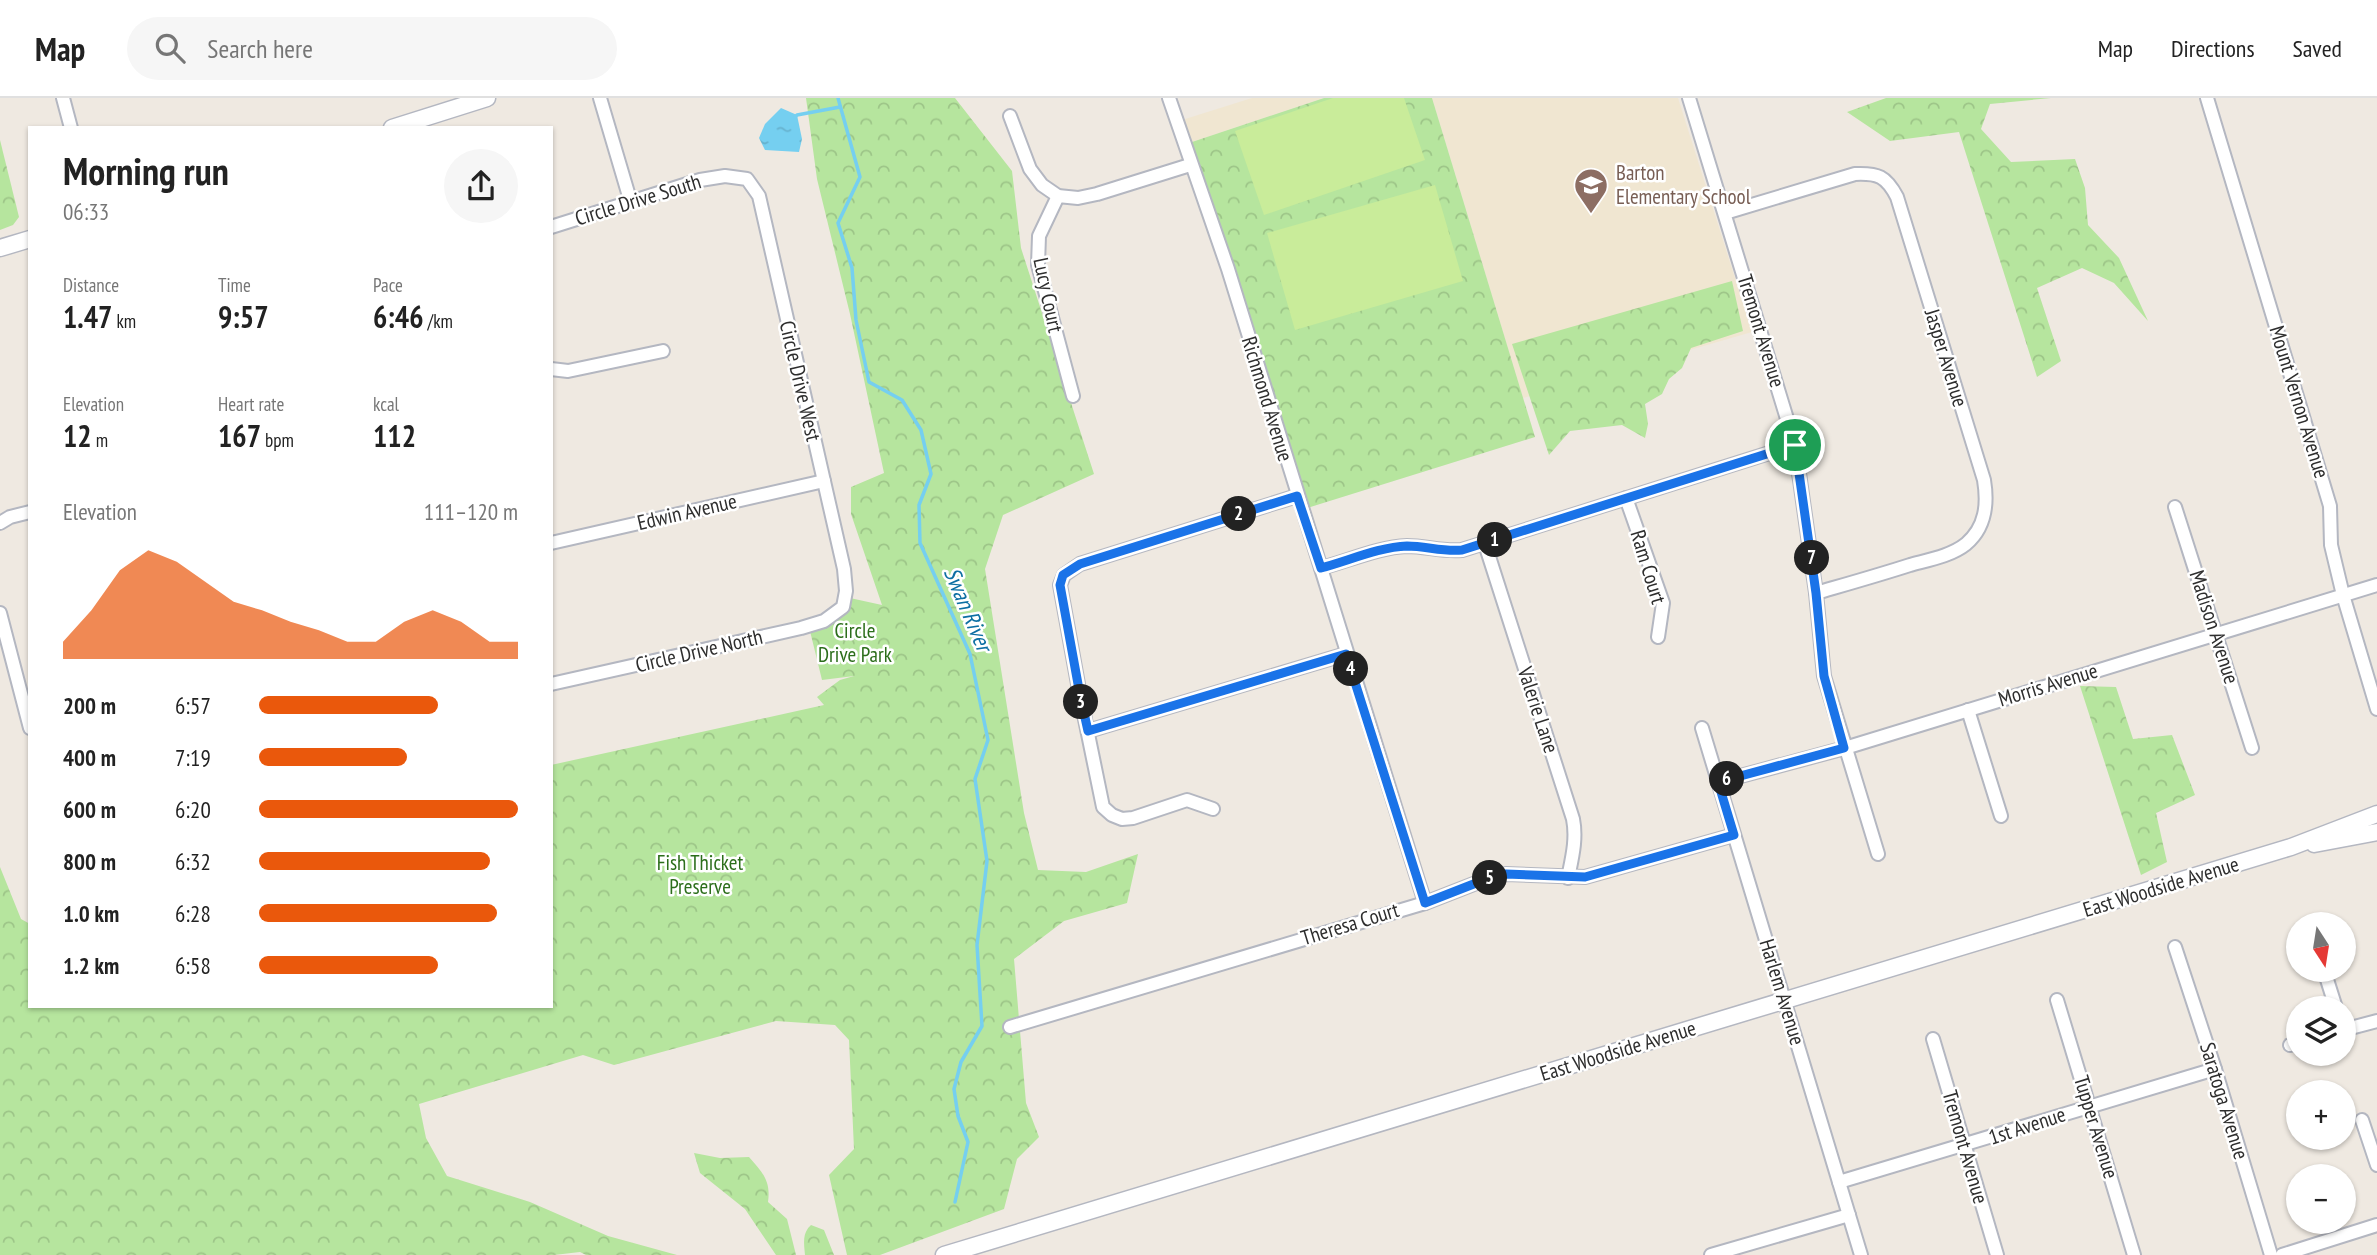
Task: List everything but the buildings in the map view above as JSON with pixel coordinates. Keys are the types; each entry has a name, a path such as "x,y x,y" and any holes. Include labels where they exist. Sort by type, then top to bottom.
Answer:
{"main road":[{"path":"397,126 487,98"},
{"path":"0,248 28,244"},
{"name":"East Woodside Avenue","path":"944,1255 2291,847 2377,814"},
{"name":"East Woodside Avenue","path":"2291,847 2361,837 2377,832"}],"street":[{"path":"63,98 70,126"},
{"path":"600,98 631,203"},
{"name":"Richmond Avenue","path":"1169,98 1228,269 1425,903"},
{"name":"Tremont Avenue","path":"1689,98 1795,445 1816,593 1824,676 1878,854"},
{"name":"Mount Vernon Avenue","path":"2207,98 2330,506 2331,545 2377,709"},
{"path":"1010,116 1030,169 1042,185 1058,196 1078,198 1097,194 1190,165"},
{"name":"Jasper Avenue","path":"1725,213 1855,174 1869,173 1883,177 1897,197 1984,480 1987,497 1985,516 1980,527 1965,545 1945,555 1816,593"},
{"name":"Circle Drive South","path":"553,226 701,180 725,176"},
{"name":"Circle Drive West","path":"725,176 747,179 759,196 844,569 846,591 843,607"},
{"name":"Lucy Court","path":"1058,196 1039,236 1038,265 1073,396"},
{"path":"553,369 568,371 663,351"},
{"path":"1321,568 1407,546 1448,551 1485,544 1795,445"},
{"name":"Edwin Avenue","path":"553,543 824,481"},
{"path":"1213,809 1187,800 1133,818 1122,819 1103,807 1060,585 1063,575 1080,564 1297,496"},
{"name":"Ram Court","path":"1626,498 1663,603 1658,637"},
{"name":"Madison Avenue","path":"2175,507 2252,748"},
{"path":"0,523 10,517 28,512"},
{"name":"Valerie Lane","path":"1485,544 1573,819 1574,846 1568,878"},
{"name":"Morris Avenue","path":"1718,782 1844,748 2377,585"},
{"name":"Circle Drive North","path":"553,684 801,628 824,621 843,607"},
{"path":"0,613 28,719"},
{"path":"1088,731 1346,654"},
{"path":"1968,710 2001,816"},
{"name":"Harlem Avenue","path":"1702,728 1861,1255"},
{"name":"Theresa Court","path":"1010,1027 1425,903 1489,878 1506,874 1585,877 1734,835"},
{"name":"Saratoga Avenue","path":"2175,947 2271,1255"},
{"name":"Tupper Avenue","path":"2057,1000 2134,1255"},
{"path":"2356,1027 2377,1021"},
{"name":"Tremont Avenue","path":"1933,1040 1997,1255"},
{"name":"1st Avenue","path":"1839,1182 2215,1069"},
{"path":"2362,1120 2377,1165"},
{"path":"1711,1255 1849,1215"},
{"path":"2283,1255 2377,1225"}],"shaded area":[{"path":"1252,98 1324,98 1189,143 1182,120"},
{"name":"Barton Elementary School","path":"1432,98 1678,98 1752,332 1523,398"}],"green space":[{"path":"806,98 955,98 1012,171 1021,248 1094,474 1003,515 985,569 1024,813 1038,870 1086,872 1138,854 1127,903 1064,921 1014,959 1026,1103 1039,1137 1017,1159 1004,1209 880,1255 847,1255 829,1175 854,1149 849,1040 835,1025 776,1021 614,1065 583,1055 419,1104 426,1138 447,1176 530,1202 608,1236 677,1255 586,1255 580,1252 554,1255 0,1255 0,867 21,919 28,923 28,1008 553,1008 553,765 824,705 817,697 840,680 854,676 822,680 810,631 850,598 882,605 851,514 851,487 884,473 850,314 817,179"},
{"path":"1324,98 1432,98 1535,437 1304,509 1189,143"},
{"path":"1333,98 1404,98 1425,160 1264,215 1235,131"},
{"path":"1886,98 2051,98 1990,104 1981,129 2011,162 2075,159 2085,188 2088,225 2119,258 2148,321 2114,283 2082,268 2037,288 2061,361 2037,377 1959,132 1890,141 1847,112"},
{"path":"0,140 19,217 13,225 0,230"},
{"path":"1435,185 1463,281 1295,330 1267,233"},
{"path":"1732,281 1743,331 1691,348 1682,368 1669,379 1662,394 1645,404 1648,424 1645,438 1622,425 1570,431 1549,455 1512,344"},
{"path":"2080,686 2116,687 2133,739 2172,735 2195,795 2156,813 2167,862 2141,875"},
{"path":"694,1153 720,1158 749,1157 765,1178 768,1202 787,1219 796,1255 776,1255 745,1209 700,1173"},
{"path":"811,1225 824,1230 834,1255 805,1255 805,1235"}],"water":[{"path":"781,108 797,115 802,139 799,152 765,150 759,138 765,124"}],"waterway":[{"name":"Swan River","path":"838,98 860,177 838,223 852,268 856,320 869,382 902,400 921,430 931,474 919,505 920,543 970,654 988,740 975,779 987,861 977,945 982,1026 961,1062 954,1089 958,1116 968,1142 955,1202"},
{"path":"795,117 840,107"}],"place":[{"name":"Barton Elementary School","path":"1591,215"}],"route":[{"path":"1795,445 1816,593 1824,676 1844,748 1718,782 1734,835 1585,877 1506,874 1425,903 1346,654 1088,731 1060,585 1063,575 1080,564 1297,496 1321,568 1407,546 1433,550 1462,550 1795,445"}],"park label":[{"name":"Circle Drive Park","path":"855,643"},
{"name":"Fish Thicket Preserve","path":"700,875"}]}
